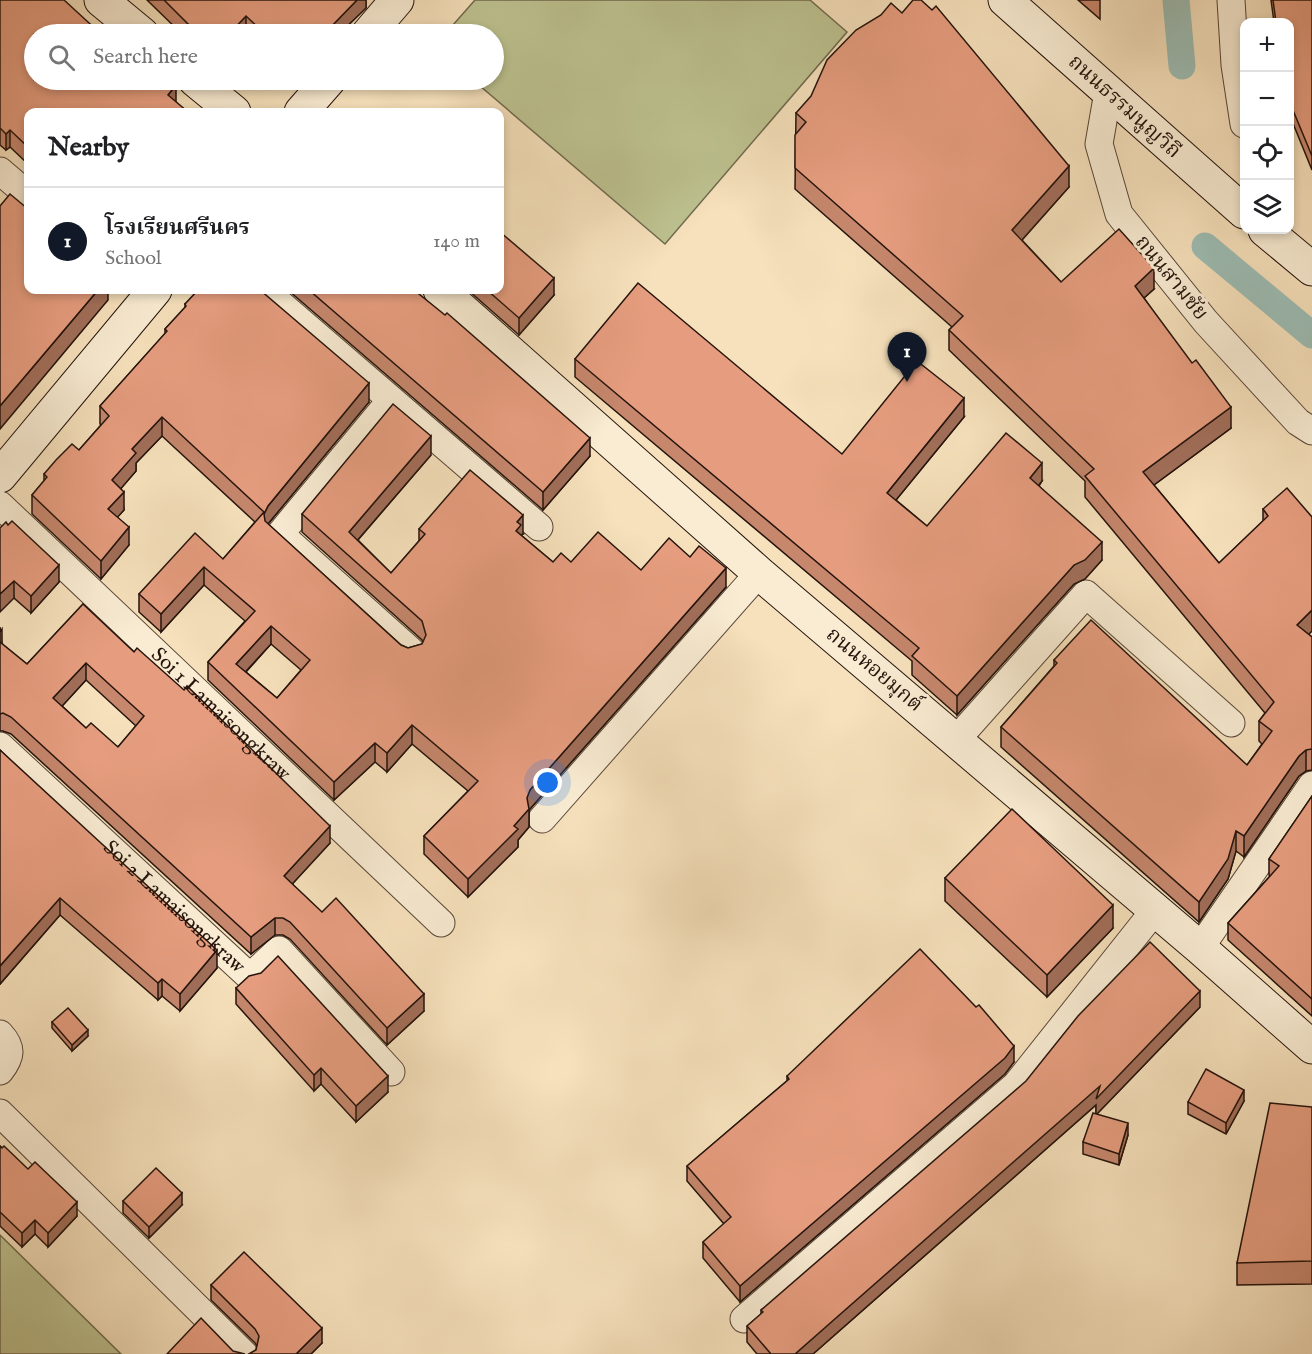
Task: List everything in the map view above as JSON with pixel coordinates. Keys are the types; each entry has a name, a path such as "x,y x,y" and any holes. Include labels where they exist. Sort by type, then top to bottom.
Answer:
{"street":[{"path":"101,0 130,24"},
{"path":"377,24 397,0"},
{"name":"ถนนธรรมนูญวิถี","path":"1005,0 1240,208"},
{"name":"ถนนธรรมนูญวิถี","path":"1033,0 1240,182"},
{"path":"1231,0 1235,65 1240,94"},
{"path":"207,90 229,108"},
{"path":"304,108 320,90"},
{"name":"ถนนสามชัย","path":"1108,92 1099,144 1119,214 1206,322 1298,422 1312,431"},
{"path":"0,171 24,192"},
{"path":"1294,227 1312,243"},
{"path":"1270,234 1312,270"},
{"path":"0,476 147,294"},
{"path":"269,294 539,526"},
{"name":"ถนนหอยมุกต์","path":"445,294 759,573 1200,948 1307,1034"},
{"path":"391,400 280,534 411,651"},
{"name":"Soi 1 Lamaisongkraw","path":"0,505 441,923"},
{"path":"542,819 759,573"},
{"path":"956,740 1086,594 1231,723"},
{"name":"Soi 2 Lamaisongkraw","path":"0,746 250,977 279,950 391,1072"},
{"path":"1200,948 1312,786"},
{"path":"744,1318 1016,1085 1155,910"},
{"path":"0,1034 10,1047 10,1053 0,1071"},
{"path":"0,1113 244,1354"}],"green space":[{"path":"475,0 810,0 847,32 665,244 485,90 504,90 504,24 454,24"},
{"path":"0,1235 121,1354 0,1354"}],"building":[{"path":"0,0 64,0 90,24 24,24 24,90 172,90 168,95 183,108 24,108 24,143 10,130 6,134 0,128"},
{"path":"164,0 357,0 334,24 254,24 246,16 238,24 188,24"},
{"path":"913,0 921,0 932,10 936,6 1069,166 1012,230 1061,282 1119,229 1154,268 1135,286 1192,363 1196,360 1231,407 1143,472 1219,563 1268,516 1263,509 1287,488 1312,517 1312,610 1297,625 1312,637 1312,749 1306,750 1299,756 1244,836 1236,831 1228,859 1199,902 1001,727 1057,663 1054,660 1091,620 1247,765 1272,731 1259,721 1274,702 1085,476 1094,469 949,330 963,316 795,168 795,135 806,122 796,113 811,96 827,60 856,30 881,15 891,3 902,13"},
{"path":"1273,0 1312,0 1312,156 1294,113 1294,18 1275,18"},
{"path":"10,194 24,206 24,294 95,294 0,406 0,206"},
{"path":"504,235 554,278 519,318 492,294 504,294"},
{"path":"638,283 842,454 917,361 964,398 887,493 927,526 1006,433 1042,463 1030,478 1102,542 1085,560 1074,565 957,696 912,656 919,648 575,359"},
{"path":"194,294 265,294 369,383 268,506 264,514 265,521 401,645 408,648 422,644 426,635 422,621 302,514 393,404 431,436 349,532 391,573 425,534 419,529 470,470 523,515 517,522 521,525 516,531 553,562 561,553 571,562 598,532 641,570 669,538 690,557 699,546 726,568 530,790 527,798 529,809 514,826 518,829 468,879 424,836 478,781 412,725 387,753 375,743 334,782 208,662 255,611 204,567 161,614 139,594 195,533 223,559 264,512 162,417 132,449 136,453 112,480 124,492 108,509 129,527 101,561 32,495 47,477 44,474 56,460 72,444 79,450 109,416 100,406 167,331 165,329 186,306 185,304","holes":["271,626 310,660 277,698 236,664"]},
{"path":"314,294 419,294 445,315 447,313 590,438 543,492"},
{"path":"12,521 59,565 31,596 14,581 0,594 0,528 6,522 8,525"},
{"path":"83,604 134,652 137,648 184,690 187,686 330,826 284,876 322,912 336,898 424,994 387,1028 290,922 283,918 275,918 251,937 11,717 0,714 0,642 27,664","holes":["86,663 144,716 118,747 91,723 86,728 53,698"]},
{"path":"0,750 217,950 180,994 162,979 158,983 60,898 0,966"},
{"path":"1312,796 1312,999 1228,923 1279,866 1269,859"},
{"path":"1012,809 1113,905 1047,975 945,878"},
{"path":"1150,942 1200,991 1096,1099 1100,1086 795,1354 771,1354 747,1326 763,1312 761,1310 1026,1081 1078,1016"},
{"path":"920,949 976,1007 979,1005 1014,1046 1005,1058 740,1286 703,1242 731,1217 687,1166 789,1079 787,1076"},
{"path":"278,956 388,1076 356,1106 321,1068 314,1075 236,988 249,976 261,973"},
{"path":"68,1008 88,1030 72,1045 52,1022"},
{"path":"1206,1069 1244,1090 1226,1123 1188,1102"},
{"path":"1270,1103 1312,1107 1312,1261 1237,1263"},
{"path":"1093,1113 1128,1123 1119,1154 1083,1142"},
{"path":"0,1146 2,1148 4,1146 28,1169 35,1162 77,1202 48,1233 35,1220 22,1233 0,1212"},
{"path":"156,1168 182,1193 149,1227 123,1201"},
{"path":"244,1252 322,1328 296,1354 249,1354 256,1350 259,1336 255,1329 211,1285"},
{"path":"201,1318 233,1351 245,1354 167,1354"}],"waterway":[{"path":"1176,0 1182,66"},
{"path":"1205,246 1312,335"}],"place":[{"name":"โรงเรียนศรีนคร","path":"907,382"}]}
